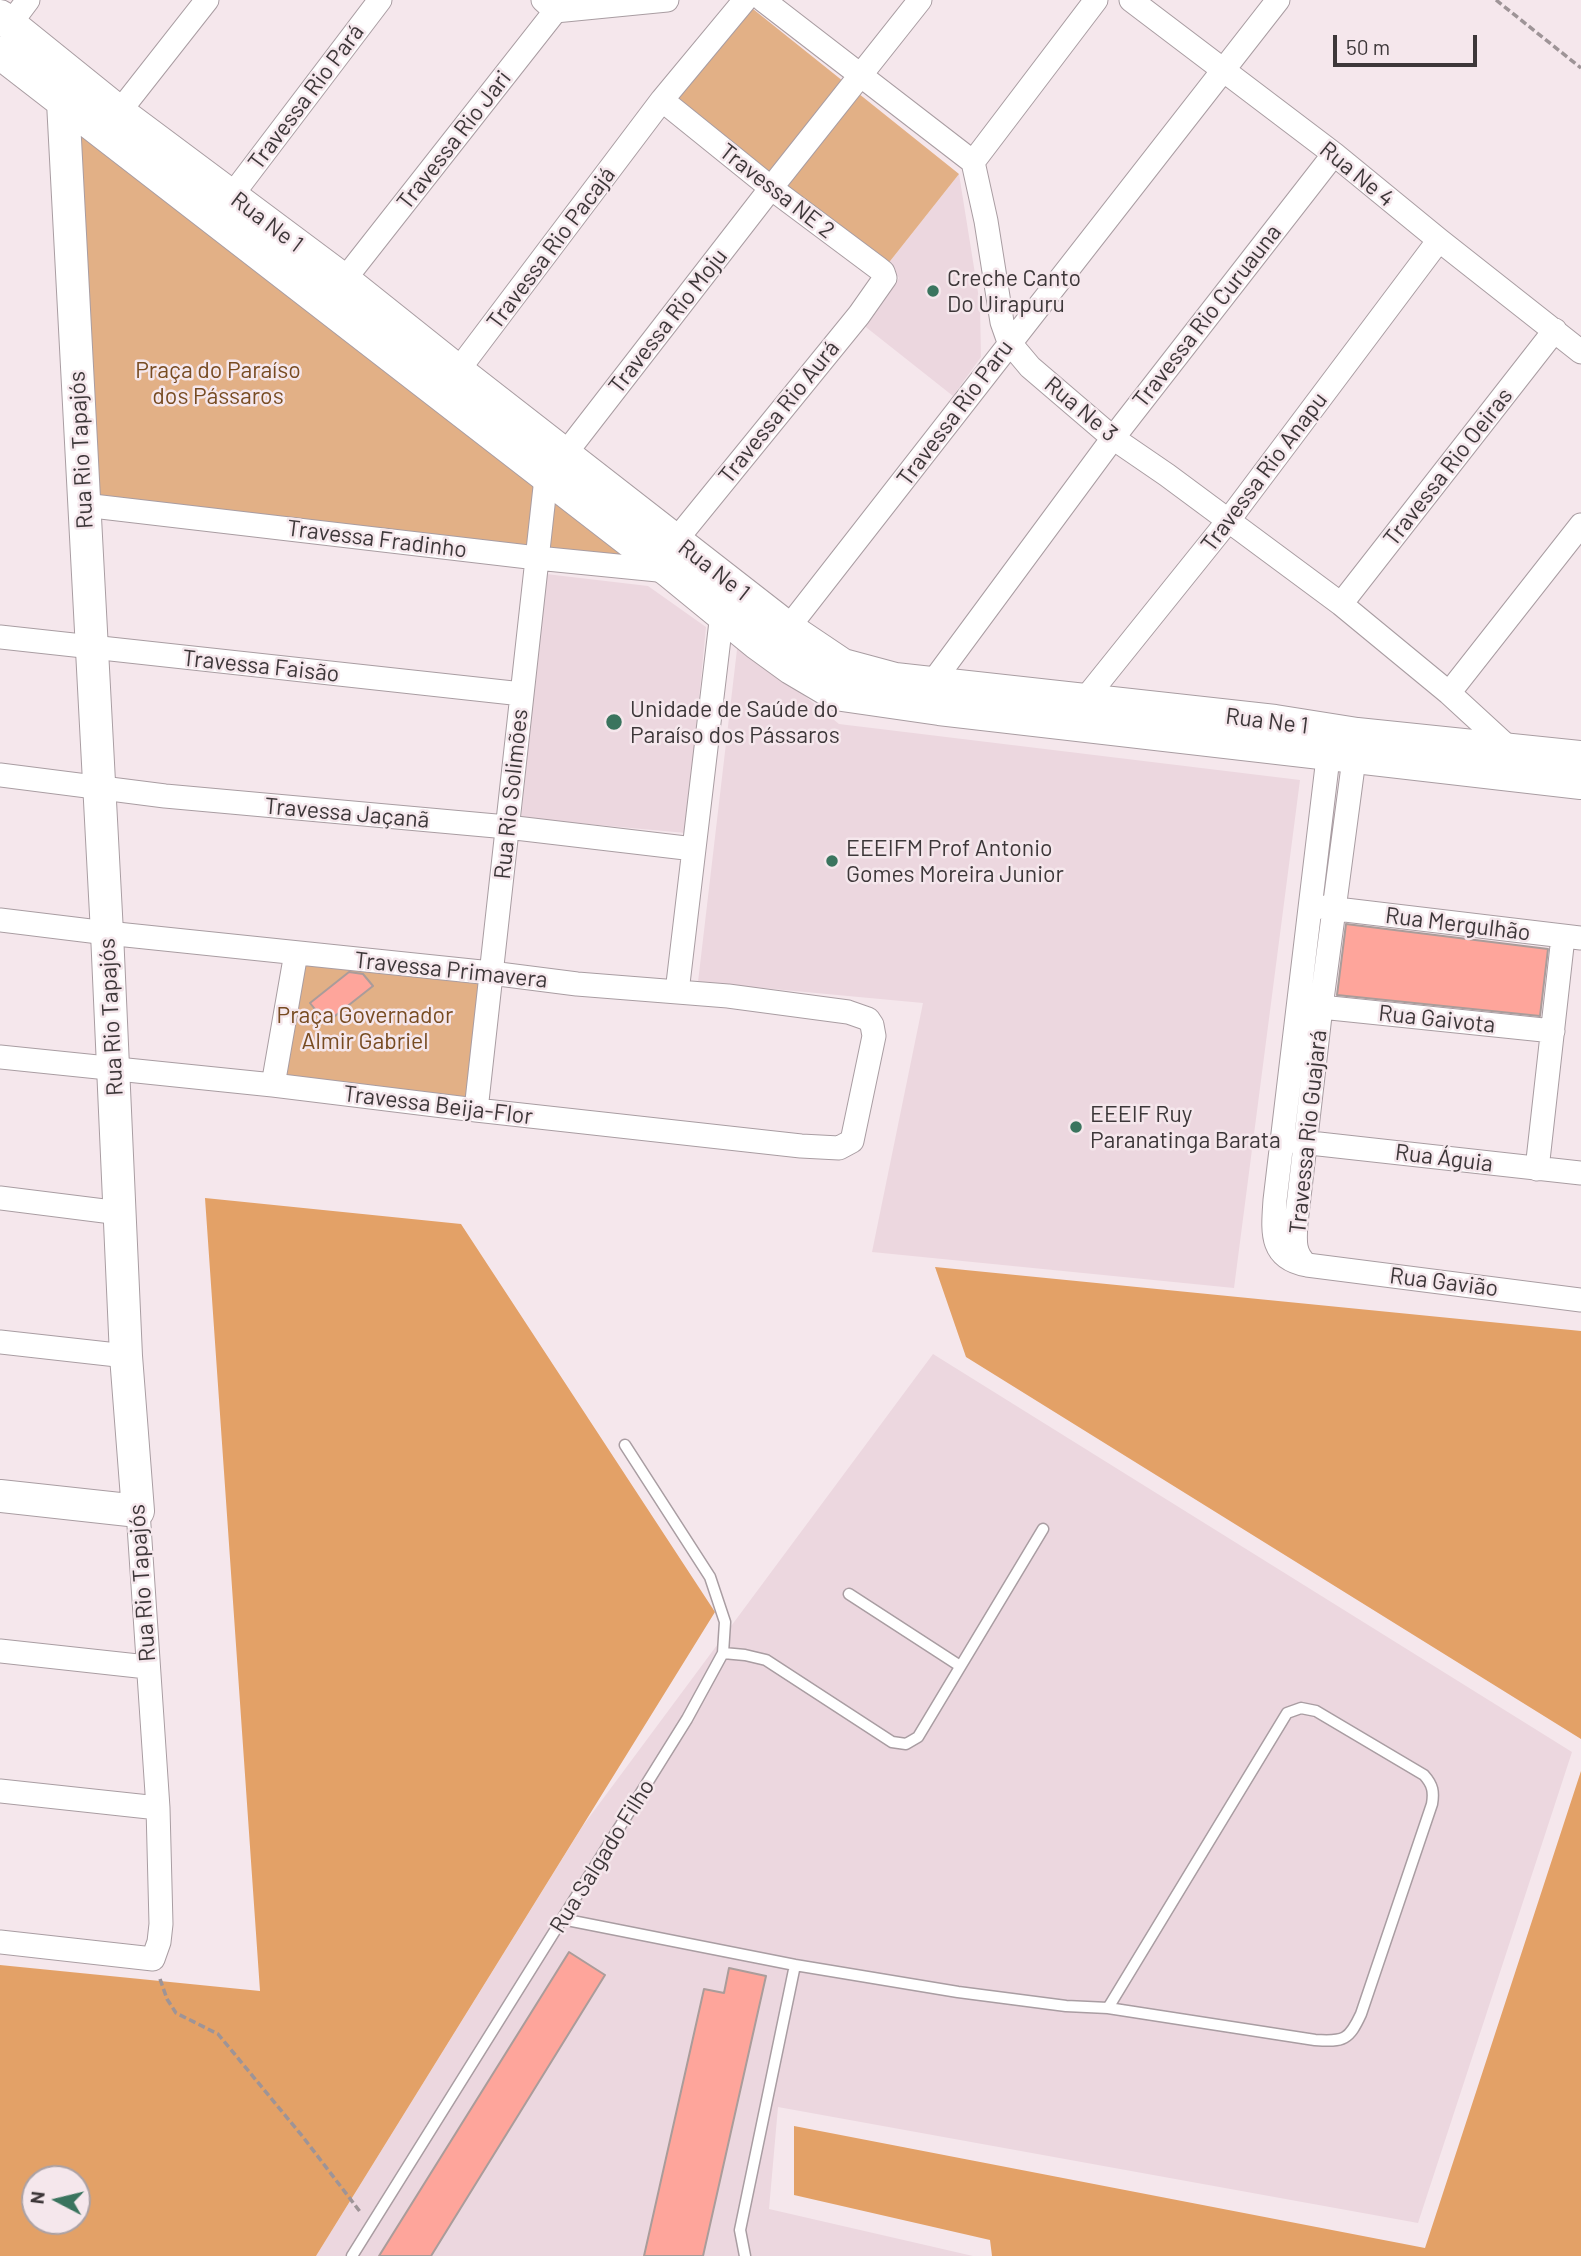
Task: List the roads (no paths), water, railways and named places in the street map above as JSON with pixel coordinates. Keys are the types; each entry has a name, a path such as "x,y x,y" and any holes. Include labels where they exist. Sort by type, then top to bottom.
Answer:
{"street":[{"path":"119,112 207,0"},
{"name":"Travessa Rio Pará","path":"232,195 380,0"},
{"path":"554,4 667,0"},
{"name":"Travessa Rio Pacajá","path":"449,383 662,100 745,0"},
{"path":"763,0 973,162 1096,0"},
{"name":"Travessa Rio Moju","path":"556,466 920,0"},
{"name":"Rua Ne 4","path":"1130,0 1334,154 1581,352"},
{"name":"Travessa Rio Paru","path":"771,627 1009,342 1278,0"},
{"name":"Travessa Rio Jari","path":"344,280 554,4"},
{"name":"Rua Ne 1","path":"13,13 70,89 556,466 670,572 722,613 771,627 843,665 895,679 1085,699 1581,783"},
{"name":"Rua Ne 1","path":"0,53 119,112 232,195 344,280 449,383"},
{"name":"Rua Rio Tapajós","path":"0,1942 153,1959 161,1924 158,1808 125,1356 114,1070 84,505 70,89"},
{"name":"Travessa NE 2","path":"662,100 771,188 883,272 885,278 881,284"},
{"name":"Travessa Rio Curuauna","path":"932,683 1113,438 1334,154"},
{"name":"Rua Ne 3","path":"973,162 986,221 1002,322 1009,342 1030,367 1113,438 1341,604 1449,693 1510,749"},
{"name":"Travessa Rio Anapu","path":"1085,699 1228,521 1439,240"},
{"name":"Travessa Rio Aurá","path":"676,540 859,315 881,284"},
{"name":"Travessa Rio Oeiras","path":"1341,604 1555,330"},
{"name":"Rua Ne 1","path":"556,466 676,540 771,627 791,668 835,694 939,709 1343,744 1510,749 1581,757"},
{"name":"Rua Rio Solimões","path":"476,1110 537,558 556,466"},
{"name":"Travessa Fradinho","path":"84,505 670,572"},
{"path":"1449,693 1581,525"},
{"path":"677,992 722,613"},
{"name":"Travessa Faisão","path":"0,637 522,694"},
{"name":"Travessa Rio Guajará","path":"1307,1265 1298,1256 1295,1241 1306,1142 1313,1012 1311,906 1343,744"},
{"name":"Travessa Rio Guajará","path":"1307,1265 1286,1259 1279,1249 1275,1240 1275,1200 1281,1140 1335,910 1343,744"},
{"name":"Travessa Jaçanã","path":"0,775 254,805 508,827 694,849"},
{"name":"Rua Mergulhão","path":"1311,906 1572,937"},
{"name":"Travessa Primavera","path":"0,919 577,984 728,996 848,1012 868,1019 874,1036 858,1119"},
{"path":"1537,1169 1553,1031 1572,937"},
{"path":"273,1085 296,953"},
{"name":"Rua Gaivota","path":"1313,1012 1553,1031"},
{"name":"Travessa Beija-Flor","path":"0,1057 839,1148 852,1141 858,1119"},
{"name":"Rua Águia","path":"1281,1140 1581,1173"},
{"path":"0,1198 120,1213"},
{"name":"Rua Gavião","path":"1307,1265 1581,1300"},
{"path":"0,1342 125,1356"},
{"path":"0,1496 138,1511"},
{"path":"0,1651 147,1667"},
{"path":"0,1791 158,1808"}],"lane":[{"name":"Rua Salgado Filho","path":"352,2256 687,1719 723,1653 725,1622 710,1577 625,1446"},
{"path":"723,1653 766,1661 892,1742 906,1744 918,1737 1043,1529"},
{"path":"849,1594 960,1666"},
{"path":"562,1919 795,1965 958,1992 1066,2006 1108,2008 1315,2040 1339,2040 1350,2035 1361,2014 1433,1804 1434,1795 1430,1781 1316,1711 1301,1708 1287,1713 1108,2008"},
{"path":"744,2256 740,2230 795,1965"}],"place":[{"name":"Creche Canto Do Uirapuru","path":"933,291"},
{"name":"Unidade de Saúde do Paraíso dos Pássaros","path":"614,722"},
{"name":"EEEIFM Prof Antonio Gomes Moreira Junior","path":"832,861"},
{"name":"EEEIF Ruy Paranatinga Barata","path":"1076,1127"}],"park label":[{"name":"Praça do Paraíso dos Pássaros","path":"218,383"},
{"name":"Praça Governador Almir Gabriel","path":"365,1028"}]}
